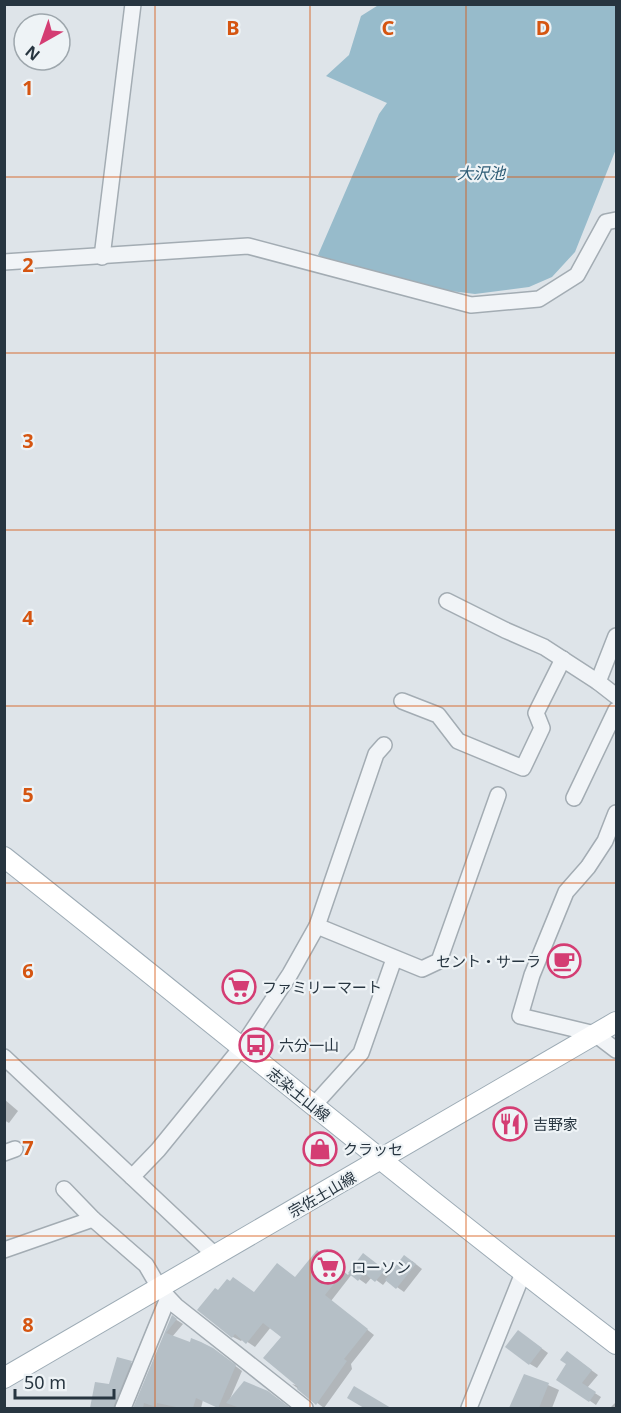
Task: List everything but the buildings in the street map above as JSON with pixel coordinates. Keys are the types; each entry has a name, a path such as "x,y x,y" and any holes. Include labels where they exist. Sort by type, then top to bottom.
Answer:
{"main road":[{"name":"志染土山線","path":"4,857 380,1160"},
{"path":"616,1022 380,1160 616,1344"},
{"name":"宗佐土山線","path":"4,1378 164,1293 216,1256 380,1160"}],"street":[{"path":"102,257 133,4"},
{"path":"4,262 248,246 471,305 538,299 577,275 606,222 616,220"},
{"path":"447,601 544,647 616,696"},
{"path":"598,682 616,636"},
{"path":"402,701 438,716 458,741 523,768 542,728 536,713 563,659"},
{"path":"574,798 616,710"},
{"path":"132,1177 158,1150 241,1048 290,974 317,926 376,754 384,745"},
{"path":"317,926 422,969 439,961 498,795"},
{"path":"616,813 605,841 588,867 566,892 532,975 520,1016 595,1034 616,1050"},
{"path":"314,1105 361,1053 394,959"},
{"path":"4,1057 216,1256"},
{"path":"64,1189 93,1219 146,1265 164,1293 305,1408"},
{"path":"4,1250 93,1219"},
{"path":"469,1408 523,1273"},
{"path":"123,1408 164,1293"}],"water":[{"name":"大沢池","path":"380,4 616,5 616,149 575,252 552,277 529,287 475,294 418,287 332,262 318,255 379,114 387,103 326,76 349,55 361,16"}],"place":[{"name":"セント・サーラ","path":"564,961"},
{"name":"ファミリーマート","path":"239,987"},
{"name":"六分一山","path":"256,1045"},
{"name":"吉野家","path":"510,1124"},
{"name":"クラッセ","path":"320,1149"},
{"name":"ローソン","path":"328,1267"}]}
